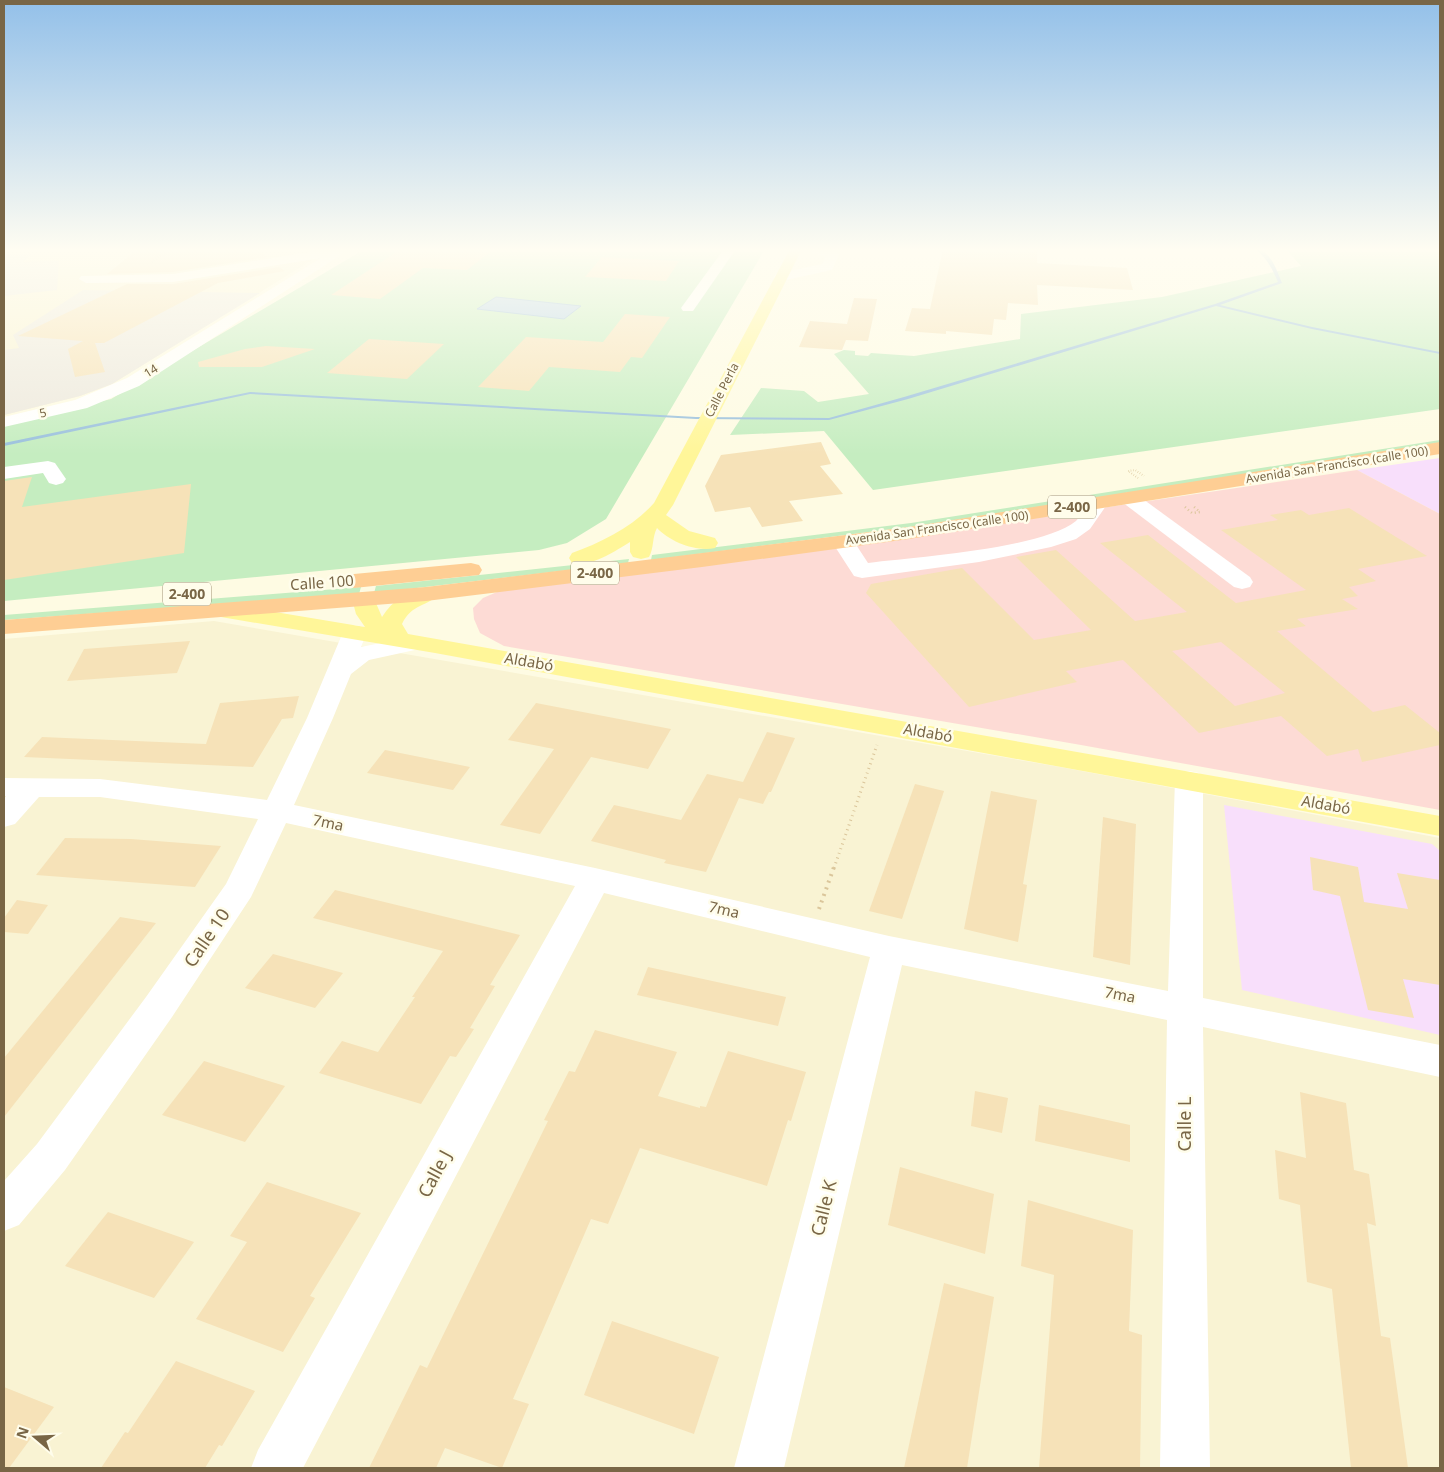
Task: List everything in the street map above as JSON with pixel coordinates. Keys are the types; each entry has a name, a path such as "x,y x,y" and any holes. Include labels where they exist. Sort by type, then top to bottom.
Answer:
{"highway":[{"name":"Avenida San Francisco (calle 100)","path":"640,560 707,542 896,520 1440,435"},
{"name":"Avenida San Francisco (calle 100)","path":"640,560 843,542 1440,448"},
{"name":"Calle 100","path":"4,627 221,610 580,558 640,560"},
{"name":"Calle 100","path":"4,608 368,590 426,594 640,560"}],"main road":[{"name":"Calle Perla","path":"640,560 650,542 659,514 760,318"},
{"path":"580,558 619,542 659,514 668,529 676,535 707,542"},
{"path":"355,632 368,590"},
{"name":"Aldabó","path":"368,590 368,618 376,625 404,638"},
{"path":"404,638 390,624 395,612 405,602 426,594"},
{"name":"Aldabó","path":"221,610 404,638 1440,826"}],"street":[{"name":"14","path":"81,404 133,382 234,318"},
{"name":"5","path":"4,422 81,404"},
{"path":"4,472 48,467 56,479"},
{"path":"1129,498 1242,582"},
{"path":"843,542 862,571 985,554 1055,540 1083,526 1098,503"},
{"name":"Calle 10","path":"4,1211 51,1157 190,964 240,889 320,718 355,632"},
{"path":"340,670 360,655 384,648 404,638"},
{"name":"Calle L","path":"1185,1468 1185,1009 1188,780"},
{"path":"4,817 17,787"},
{"name":"7ma","path":"17,787 100,788 276,812 595,879 889,949 1440,1061"},
{"name":"Calle J","path":"276,1468 595,879"},
{"name":"Calle K","path":"759,1468 889,949"}],"path":[{"path":"1135,470 1128,471 1138,478"},
{"path":"811,930 883,725"}],"shaded area":[{"path":"4,318 219,318 112,384 80,396 4,415"},
{"path":"40,318 220,318 112,384 80,396 4,415 4,350 19,348 13,335"},
{"path":"1440,458 1440,514 1357,470"},
{"path":"1357,470 1440,514 1440,810 1081,745 504,646 480,633 474,619 473,608 483,598 504,589 913,536"},
{"path":"214,621 1060,767 1440,838 1440,1468 4,1468 4,639"},
{"path":"1224,805 1432,844 1440,851 1440,1035 1242,990"}],"green space":[{"path":"249,318 725,318 606,519 567,543 539,550 4,601 4,425 111,399"},
{"path":"1021,318 1440,318 1440,409 873,490 824,431 730,435 761,388 804,391 818,402 869,394 834,354 844,350 855,351 855,355 868,356 871,353 914,356 1020,339"},
{"path":"1440,440 1440,444 923,525 651,560 652,555 911,523"},
{"path":"629,559 628,563 374,593 376,586"},
{"path":"361,587 359,594 4,620 4,615"}],"building":[{"path":"56,318 152,318 104,343 95,343 105,372 75,377 68,349 83,341 18,336"},
{"path":"622,318 670,318 642,358 631,357 620,372 549,367 529,391 478,387 526,337 603,342"},
{"path":"849,318 873,318 868,341 846,340 842,350 799,347 810,321 847,324"},
{"path":"909,318 1006,318 1006,320 994,319 992,335 946,331 946,334 905,331"},
{"path":"369,339 444,344 407,379 327,373"},
{"path":"266,346 315,349 262,367 199,367 198,362 245,349"},
{"path":"821,442 831,464 820,466 843,494 789,501 803,521 762,527 750,507 715,512 705,486 721,455"},
{"path":"32,477 22,507 191,484 184,553 4,580 4,481"},
{"path":"1349,508 1427,556 1358,569 1376,581 1349,587 1358,596 1342,599 1358,609 1297,619 1306,626 1277,631 1373,712 1405,705 1440,733 1440,745 1362,762 1358,749 1327,756 1281,716 1199,733 1123,660 1066,671 1077,682 969,707 866,593 871,584 962,568 1034,640 1091,630 1016,557 1056,550 1135,621 1187,612 1100,543 1148,535 1236,603 1306,590 1221,530 1278,520 1270,515 1301,510 1309,515","holes":["1221,642 1285,693 1235,706 1172,651"]},
{"path":"190,641 177,673 67,681 84,649"},
{"path":"299,696 293,718 282,719 253,767 24,757 42,737 206,744 220,703"},
{"path":"536,703 671,729 648,769 591,757 540,834 500,825 554,749 508,740"},
{"path":"767,732 795,738 771,792 769,792 763,804 739,798 706,872 664,863 666,860 591,841 614,805 681,820 707,774 743,782"},
{"path":"385,750 470,767 453,790 367,773"},
{"path":"915,784 944,791 902,919 869,911"},
{"path":"991,791 1037,800 1023,884 1027,885 1018,942 964,929"},
{"path":"1103,817 1136,824 1130,965 1093,957"},
{"path":"65,838 131,839 221,846 195,887 36,875"},
{"path":"1310,857 1358,867 1364,902 1408,909 1397,873 1440,880 1440,985 1403,979 1414,1018 1368,1010 1340,896 1313,890"},
{"path":"335,890 520,935 490,985 495,986 470,1028 474,1029 456,1057 450,1056 421,1104 319,1073 342,1041 378,1052 443,951 313,918"},
{"path":"17,900 48,905 28,934 4,932 4,918"},
{"path":"120,917 156,923 4,1117 4,1058"},
{"path":"273,954 343,973 315,1008 245,988"},
{"path":"648,967 786,997 778,1026 637,995"},
{"path":"595,1030 677,1052 658,1096 700,1108 700,1106 706,1107 728,1051 806,1072 791,1121 788,1120 767,1186 640,1148 608,1224 591,1219 513,1399 529,1404 502,1468 445,1448 436,1468 369,1468 420,1365 427,1368 548,1121 544,1120 569,1071 575,1072"},
{"path":"204,1061 285,1086 245,1142 162,1115"},
{"path":"975,1091 1008,1098 1002,1133 971,1126"},
{"path":"1300,1092 1346,1103 1354,1170 1369,1174 1376,1226 1367,1223 1381,1336 1390,1338 1408,1468 1351,1468 1332,1289 1307,1282 1300,1205 1279,1199 1275,1150 1306,1158"},
{"path":"1039,1105 1130,1125 1130,1162 1035,1141"},
{"path":"900,1167 994,1194 985,1254 888,1225"},
{"path":"267,1182 361,1213 310,1296 315,1298 283,1352 196,1319 247,1242 230,1236"},
{"path":"1028,1200 1133,1230 1129,1331 1142,1335 1140,1468 1039,1468 1054,1275 1021,1266"},
{"path":"108,1212 194,1242 154,1298 65,1266"},
{"path":"944,1283 994,1297 967,1468 904,1468"},
{"path":"612,1321 719,1357 694,1434 584,1395"},
{"path":"176,1361 255,1391 222,1446 219,1445 205,1468 101,1468 125,1432 128,1433"},
{"path":"4,1387 54,1407 9,1468 4,1468"}],"waterway":[{"path":"4,445 250,393 696,418 829,419 906,398 1174,318"},
{"path":"1269,318 1440,353"}]}
